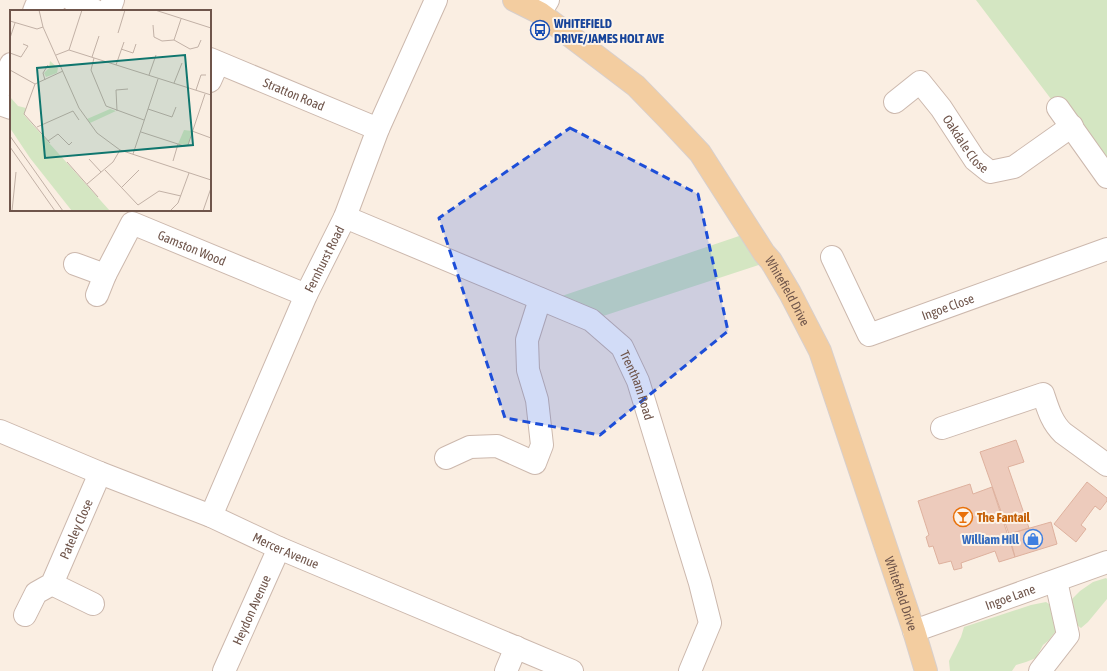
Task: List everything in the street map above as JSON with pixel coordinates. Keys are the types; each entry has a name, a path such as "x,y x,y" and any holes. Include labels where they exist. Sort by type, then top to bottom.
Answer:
{"main road":[{"name":"Whitefield Drive","path":"514,0 544,6 636,86 700,153 764,253 771,261 790,293 820,351 926,671"}],"street":[{"path":"34,10 36,6 57,0"},
{"path":"72,0 94,10"},
{"path":"109,10 113,0"},
{"name":"Fernhurst Road","path":"211,516 306,295 346,217 378,129 436,0"},
{"path":"0,89 10,66"},
{"name":"Stratton Road","path":"213,68 378,129"},
{"name":"Oakdale Close","path":"895,102 920,82 941,108 975,160 990,172 1014,167 1072,126"},
{"path":"0,104 10,108"},
{"path":"1058,108 1107,177"},
{"name":"Trentham Road","path":"346,217 591,320 622,347 638,381 700,583 710,623 690,671"},
{"name":"Gamston Wood","path":"75,264 101,285 132,223 306,295"},
{"name":"Ingoe Close","path":"832,257 869,335 1107,249"},
{"path":"446,458 470,447 496,446 535,463 542,445 537,400 528,370 527,340 540,299"},
{"path":"942,428 1043,394 1051,417 1057,428 1107,465"},
{"name":"Mercer Avenue","path":"0,431 100,473 211,516 279,548 572,671"},
{"name":"Pateley Close","path":"52,584 100,473"},
{"name":"Heydon Avenue","path":"224,671 279,548"},
{"name":"Ingoe Lane","path":"914,631 1107,562"},
{"path":"1040,671 1068,635 1056,581"},
{"path":"25,615 36,593 52,584 93,604"},
{"path":"506,671 516,647"}],"highlighted area":[{"path":"570,128 698,194 728,331 600,435 505,418 439,218"}],"green space":[{"path":"976,0 1107,0 1107,173"},
{"path":"751,232 771,261 591,320 547,301"},
{"path":"1106,578 1107,599 1088,622 1081,628 1077,625 1072,599 1093,582"},
{"path":"1046,602 1055,608 1056,631 1043,645 1036,658 1016,665 1012,671 950,671 949,661 961,637 964,627 1031,605"}],"building":[{"path":"1016,440 1024,462 1008,467 1029,528 1009,534 980,452"},
{"path":"1087,482 1107,498 1107,501 1100,510 1095,506 1081,525 1086,529 1076,542 1054,524"},
{"name":"The Fantail","path":"970,484 973,494 992,487 1015,557 999,562 995,551 961,563 962,568 954,570 951,561 939,564 933,546 929,547 926,537 929,535 918,501"},
{"name":"William Hill","path":"1051,522 1057,544 1015,557 1009,534"}],"place":[{"name":"WHITEFIELD DRIVE/JAMES HOLT AVE","path":"540,30"},
{"name":"The Fantail","path":"963,517"},
{"name":"William Hill","path":"1033,539"}]}
